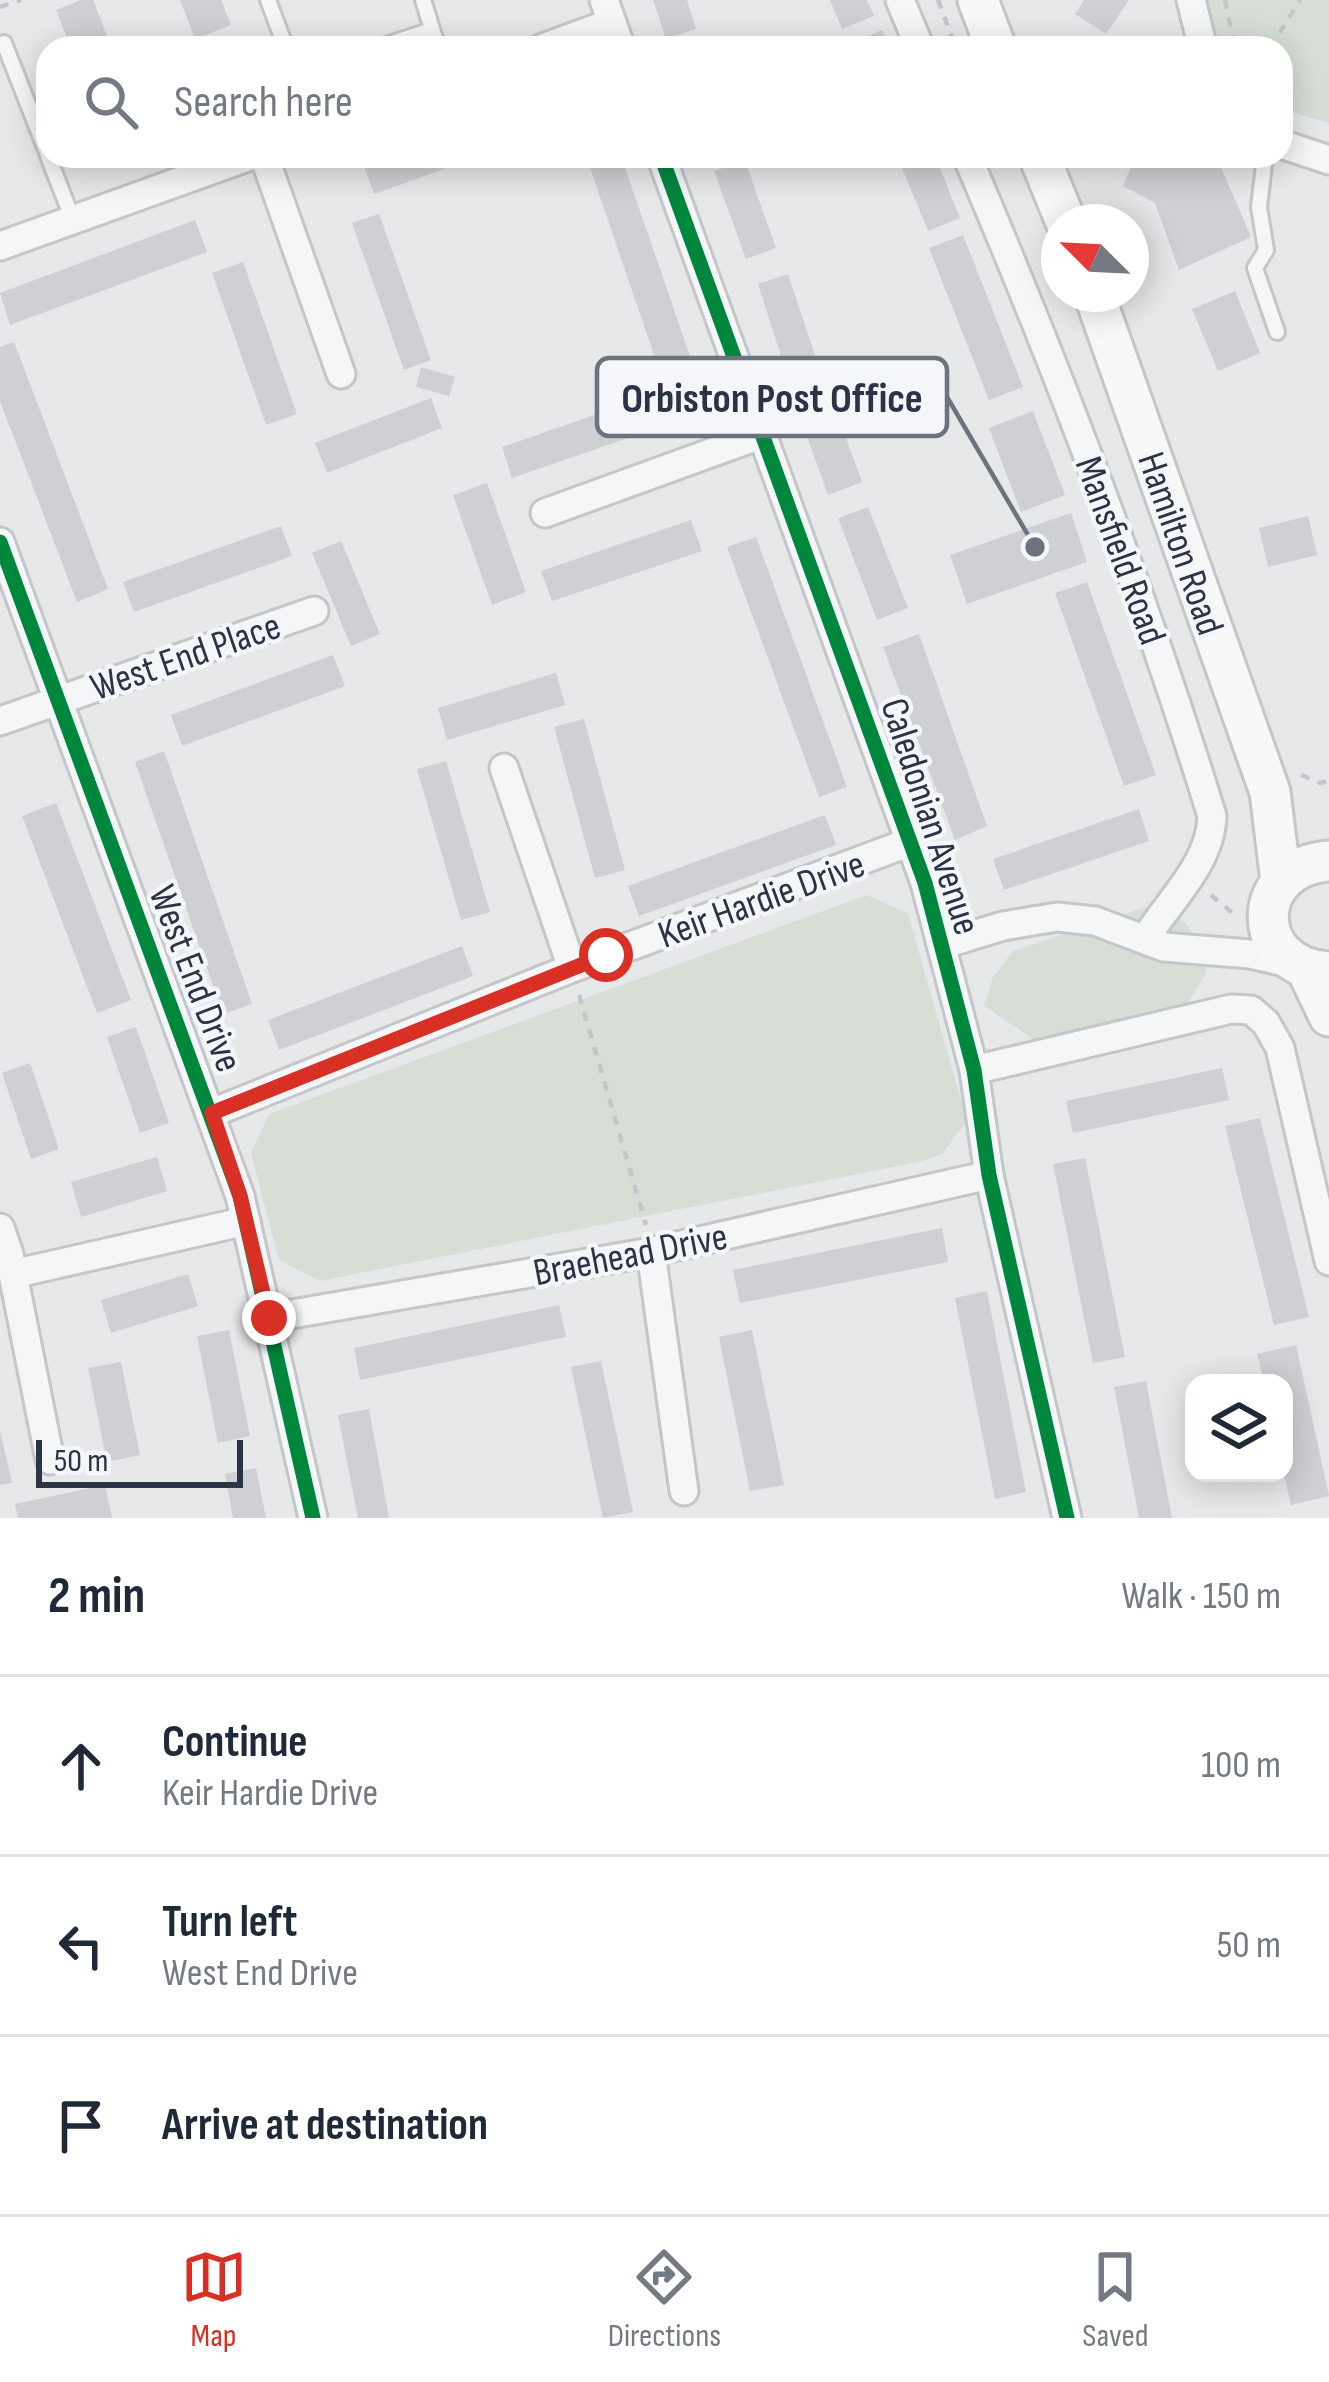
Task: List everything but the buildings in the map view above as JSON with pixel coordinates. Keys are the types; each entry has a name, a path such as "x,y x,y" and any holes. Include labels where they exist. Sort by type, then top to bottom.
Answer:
{"main road":[{"path":"978,0 992,36"},
{"path":"1044,168 1059,204"},
{"name":"Hamilton Road","path":"1101,312 1280,781 1305,838 1329,859"},
{"name":"Hamilton Road","path":"1280,781 1277,887 1269,905 1270,932 1310,969"},
{"path":"1277,887 1309,862 1329,859"},
{"path":"1310,969 1329,1016"}],"street":[{"path":"900,0 915,36"},
{"path":"1191,0 1200,36"},
{"path":"578,36 612,24"},
{"path":"1293,148 1329,160"},
{"path":"0,246 217,168"},
{"path":"268,168 340,374"},
{"name":"Caledonian Avenue","path":"665,168 910,842 941,945 974,1070 989,1175 1067,1518"},
{"name":"Mansfield Road","path":"972,168 1033,314 1192,747 1212,816 1211,838 1145,939"},
{"path":"544,513 763,434"},
{"name":"West End Drive","path":"0,542 212,1113 246,1221 313,1518"},
{"name":"West End Place","path":"0,721 314,611"},
{"path":"504,768 572,968"},
{"name":"Keir Hardie Drive","path":"212,1113 572,968 910,842"},
{"path":"1213,952 1243,931 1277,887"},
{"path":"941,945 1003,926 1057,917 1095,921 1165,947 1250,955 1310,969"},
{"path":"974,1070 1231,1010 1251,1010 1278,1041 1329,1261"},
{"name":"Braehead Drive","path":"269,1318 657,1251 989,1175"},
{"path":"13,1274 246,1221"},
{"path":"0,1228 50,1460"},
{"path":"657,1251 684,1491"}],"lane":[{"path":"268,0 282,36"},
{"path":"423,0 434,36"},
{"path":"414,36 432,30"},
{"path":"4,43 36,125"},
{"path":"53,168 73,220"},
{"path":"1264,168 1259,207 1266,250 1255,268 1277,332"}],"path":[{"path":"0,7 21,0"},
{"path":"938,0 952,36"},
{"path":"1226,0 1233,36"},
{"path":"1278,36 1300,0"},
{"path":"1280,781 1329,781"},
{"path":"1188,877 1239,918"},
{"path":"572,968 643,1221 657,1251"}],"shaded area":[{"path":"1194,0 1329,0 1329,123 1293,112 1293,36 1203,36"},
{"path":"867,895 908,914 967,1121 942,1154 320,1281 279,1260 251,1153 269,1114"},
{"path":"1146,907 1173,914 1188,927 1197,945 1207,971 1187,1005 1036,1041 984,1006 993,977 1013,951"}],"cycle path":[{"path":"665,168 925,883 974,1070 989,1175 1067,1518"},
{"path":"0,542 240,1196 313,1518"}],"place":[{"name":"Orbiston Post Office","path":"1035,547"}],"route":[{"path":"269,1318 240,1196 212,1113 606,955"}]}
